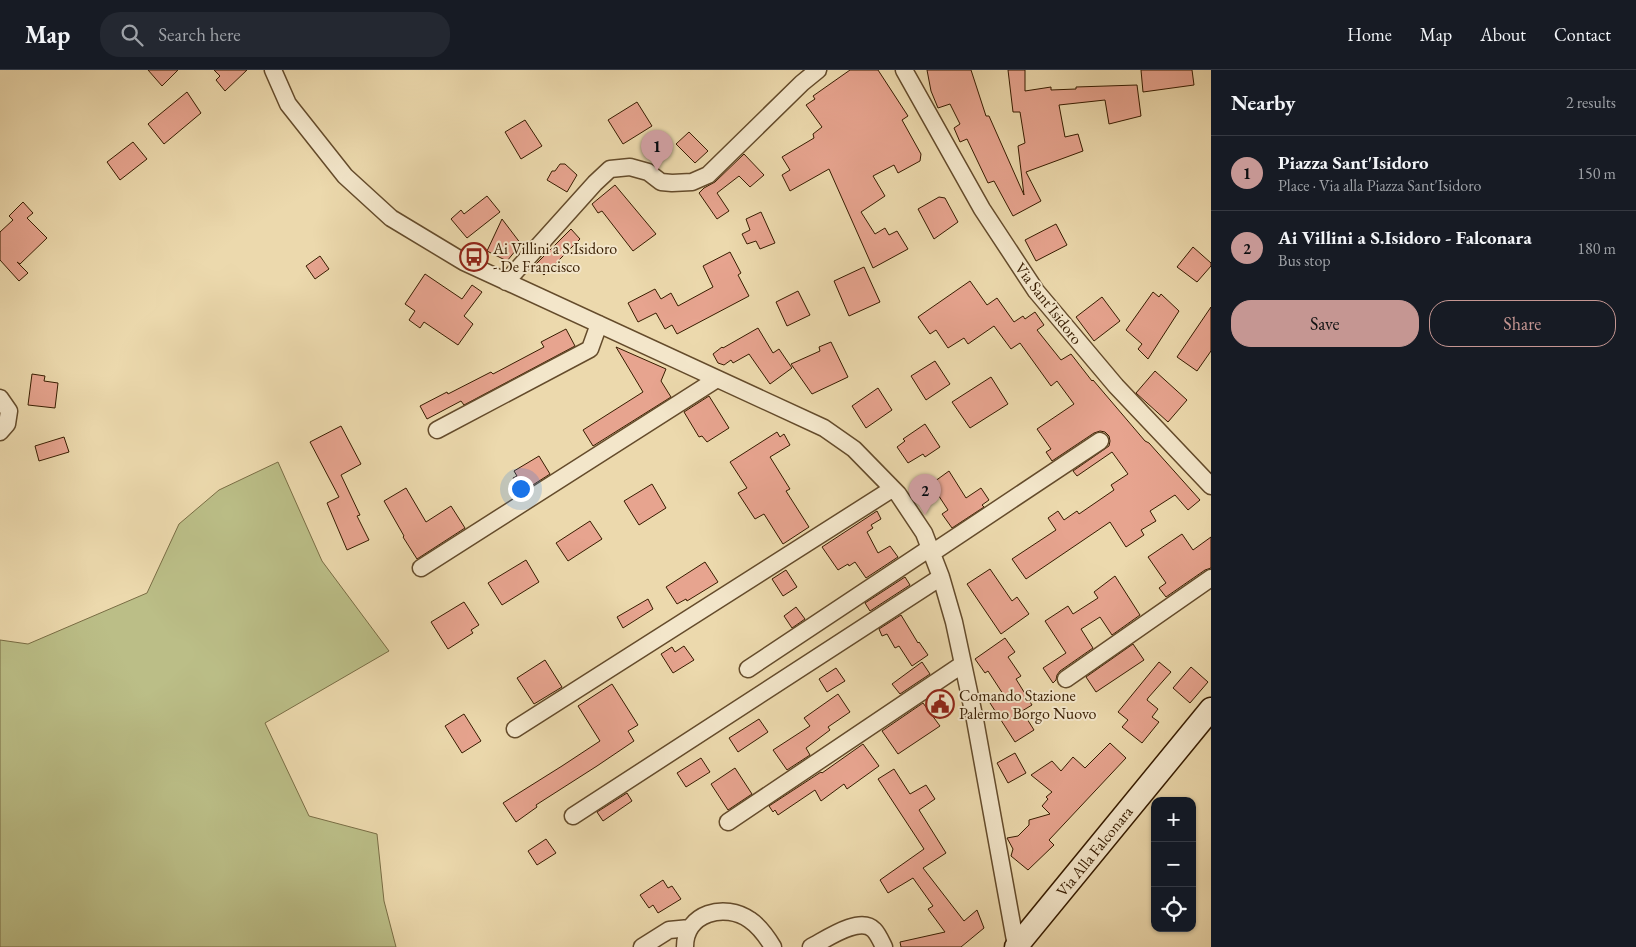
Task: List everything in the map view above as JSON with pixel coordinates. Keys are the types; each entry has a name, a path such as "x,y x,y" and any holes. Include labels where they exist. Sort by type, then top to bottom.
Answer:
{"street":[{"path":"273,70 288,104 345,176 391,218 464,262 824,428 854,449 892,488 924,533 941,577 954,622 977,730 1016,947"},
{"path":"506,282 595,183 610,169 630,167 648,172 661,182 672,183 692,182 708,176 802,83 818,70"},
{"name":"Via Sant'Isidoro","path":"904,70 982,209 1036,291 1116,386 1211,486"},
{"path":"437,430 590,349 599,324"},
{"path":"421,568 717,378"},
{"path":"0,398 9,411 6,424 0,432"},
{"path":"748,669 1100,441"},
{"path":"515,729 892,488"},
{"path":"573,816 941,577"},
{"path":"1066,679 1211,578"},
{"path":"728,822 963,664"},
{"name":"Via Alla Falconara","path":"1016,947 1211,709"},
{"path":"685,947 685,941 690,928 706,914 727,911 750,919 773,947"},
{"path":"811,947 853,926 864,924 873,928 884,947"},
{"path":"642,947 669,930 690,928"}],"green space":[{"path":"278,462 322,561 389,651 265,723 309,816 377,834 384,901 396,947 0,947 0,640 28,644 147,593 179,524 219,490"}],"building":[{"path":"148,70 178,70 162,86"},
{"path":"214,70 247,70 225,91 216,80 220,76"},
{"path":"850,70 878,70 908,116 902,120 921,154 920,161 898,173 894,165 873,176 885,196 861,212 875,234 885,228 889,235 897,231 908,249 873,268 829,169 790,191 782,175 790,170 782,157 814,138 813,134 822,127 806,105 815,99 813,96"},
{"path":"927,70 971,70 986,116 989,116 1024,195 1018,146 1025,143 1020,112 1013,112 1008,70 1025,70 1025,91 1051,87 1051,90 1076,89 1076,87 1137,85 1141,116 1109,124 1105,100 1059,105 1065,137 1078,134 1083,151 1026,172 1041,201 1013,216 994,181 988,183 967,139 960,142 954,128 960,124 950,104 938,108 931,91"},
{"path":"1141,70 1192,70 1194,85 1143,92"},
{"path":"187,92 201,113 164,144 148,124"},
{"path":"637,102 652,126 623,144 608,120"},
{"path":"525,120 542,146 521,159 505,132"},
{"path":"689,132 708,151 695,163 676,144"},
{"path":"133,142 147,159 120,180 107,162"},
{"path":"744,154 764,175 750,187 739,176 717,193 729,211 717,219 699,193 715,182"},
{"path":"560,164 565,164 577,175 567,192 547,180 552,171 555,171"},
{"path":"615,185 656,234 633,251 602,211 598,213 592,204"},
{"path":"487,196 500,212 467,238 451,219 461,210 464,214"},
{"path":"939,197 945,198 958,222 934,239 918,209"},
{"path":"23,202 33,213 27,218 47,238 20,264 17,262 28,273 19,281 0,260 0,232 13,220 9,216"},
{"path":"761,212 775,243 760,249 756,241 747,244 742,234 750,230 746,219"},
{"path":"502,219 521,244 507,261 487,251"},
{"path":"1056,224 1067,245 1036,261 1025,240"},
{"path":"571,229 580,239 544,275 534,266"},
{"path":"1193,247 1211,263 1211,266 1197,282 1177,267"},
{"path":"730,252 741,273 738,275 749,296 677,334 672,325 665,329 656,313 638,322 628,303 655,289 661,299 671,293 678,306 713,287 703,266"},
{"path":"320,256 329,269 315,279 306,266"},
{"path":"864,267 880,302 849,316 834,281"},
{"path":"425,274 462,299 472,285 482,292 464,316 473,324 458,345 424,322 420,328 409,320 415,311 405,304"},
{"path":"970,281 987,305 997,298 1014,322 1023,316 1025,319 1035,312 1044,325 1037,330 1061,360 1071,354 1145,441 1149,443 1200,500 1188,510 1175,495 1150,511 1156,521 1141,530 1144,535 1126,547 1110,522 1026,579 1012,559 1056,530 1048,518 1058,511 1064,520 1077,511 1079,514 1114,490 1111,485 1128,474 1112,452 1077,476 1073,471 1109,446 1109,436 1105,432 1100,431 1052,461 1046,452 1051,449 1037,429 1074,404 1057,381 1051,386 1020,343 1011,349 994,326 968,344 964,338 948,348 936,330 930,334 918,317"},
{"path":"798,291 810,315 787,326 776,302"},
{"path":"1153,292 1159,297 1161,294 1179,311 1148,359 1138,349 1142,344 1126,330"},
{"path":"1102,297 1120,321 1094,341 1076,317"},
{"path":"1211,307 1211,351 1197,371 1177,357"},
{"path":"758,328 773,353 779,349 792,368 770,384 749,354 733,363 731,360 724,365 718,363 713,354 722,347"},
{"path":"566,329 575,346 464,405 461,401 427,419 420,406 491,372 493,374 544,347 541,342"},
{"path":"831,342 848,377 812,394 791,364 820,351 819,347"},
{"path":"616,347 666,369 661,381 671,397 593,446 583,430 643,392"},
{"path":"935,361 950,384 926,400 911,376"},
{"path":"1155,371 1187,400 1168,422 1136,393"},
{"path":"32,374 45,376 44,381 58,383 55,408 28,405"},
{"path":"991,377 1008,404 970,428 952,402"},
{"path":"878,388 892,410 866,428 852,406"},
{"path":"709,396 729,428 707,442 702,436 699,437 684,412"},
{"path":"925,424 940,447 925,457 923,454 908,463 897,447 905,441 903,439"},
{"path":"341,426 361,464 341,475 360,515 357,516 369,540 347,550 327,503 339,497 310,442"},
{"path":"777,432 780,437 784,434 790,445 770,457 790,489 786,491 809,527 783,544 764,514 755,519 738,493 747,488 730,462"},
{"path":"64,437 69,452 39,461 35,446"},
{"path":"539,456 550,474 525,490 522,486 518,488 513,478 517,476 514,471"},
{"path":"949,471 966,498 981,488 989,500 982,505 984,507 952,528 942,514 948,510 931,484"},
{"path":"652,484 666,508 639,525 624,501"},
{"path":"406,488 426,522 451,506 465,528 417,559 384,501"},
{"path":"877,511 881,519 871,525 873,528 867,532 878,553 890,546 898,557 866,578 855,562 838,570 822,547"},
{"path":"590,521 602,539 568,561 556,543"},
{"path":"1182,534 1193,550 1211,537 1211,568 1205,570 1166,597 1159,588 1166,583 1148,557"},
{"path":"526,560 539,582 502,605 488,583"},
{"path":"705,562 718,582 687,601 686,599 677,604 666,587"},
{"path":"990,569 1012,601 1017,597 1029,614 1001,634 967,584"},
{"path":"786,570 797,587 783,596 772,579"},
{"path":"1115,576 1140,615 1112,635 1100,617 1081,629 1093,648 1060,671 1053,683 1043,668 1066,653 1045,621 1068,606 1073,614 1098,598 1094,592"},
{"path":"905,577 910,585 870,611 865,603"},
{"path":"648,599 653,609 623,628 617,617"},
{"path":"464,602 479,625 471,630 473,633 448,649 431,622"},
{"path":"796,607 805,619 792,628 784,616"},
{"path":"901,615 918,643 928,655 912,666 899,646 895,648 887,634 882,636 879,629"},
{"path":"1005,638 1015,652 1008,657 1021,676 1016,679 1032,705 1022,711 1034,730 1015,742 990,703 1003,694 988,671 985,673 975,659"},
{"path":"1133,644 1144,660 1096,692 1086,677"},
{"path":"684,646 694,660 673,673 661,654 672,647 675,652"},
{"path":"545,660 562,687 534,704 517,678"},
{"path":"922,662 930,674 900,694 892,684"},
{"path":"1159,662 1171,672 1147,700 1158,709 1152,717 1159,722 1142,743 1122,727 1128,720 1118,712"},
{"path":"1191,667 1208,682 1190,703 1173,688"},
{"path":"836,668 845,681 827,692 819,679"},
{"path":"612,684 638,725 628,731 634,741 536,805 537,807 516,822 503,803 600,741 578,706"},
{"path":"838,694 850,712 828,727 830,730 806,748 810,755 787,770 773,750 810,726 804,718"},
{"path":"923,703 940,726 898,754 882,731"},
{"path":"464,714 481,741 462,753 445,726"},
{"path":"759,719 768,732 738,752 729,738"},
{"path":"1110,743 1126,758 1049,840 1054,845 1028,870 1011,856 1013,849 1007,838 1018,836 1029,825 1029,820 1050,814 1042,806 1048,799 1046,797 1052,792 1031,775 1052,761 1061,771 1073,757 1085,768"},
{"path":"863,744 879,766 847,789 844,784 821,801 815,790 778,815 775,810 773,812 769,806 822,773"},
{"path":"1015,753 1026,773 1008,783 997,763"},
{"path":"701,758 710,772 686,787 677,773"},
{"path":"735,768 752,794 728,810 711,784"},
{"path":"894,769 910,794 926,785 935,799 919,810 946,853 923,868 964,921 977,910 984,928 961,947 901,947 900,942 945,932 928,909 933,906 913,878 888,893 880,880 924,849 878,779"},
{"path":"627,793 632,801 603,821 597,812"},
{"path":"546,839 556,853 537,865 528,851"},
{"path":"663,880 668,888 672,886 681,899 658,913 653,905 649,908 640,895"}],"place":[{"name":"Piazza Sant'Isidoro","path":"657,171"},
{"name":"Ai Villini a S.Isidoro - De Francisco","path":"474,257"},
{"name":"Ai Villini a S.Isidoro - Falconara","path":"925,515"},
{"name":"Comando Stazione Palermo Borgo Nuovo","path":"940,704"}]}
